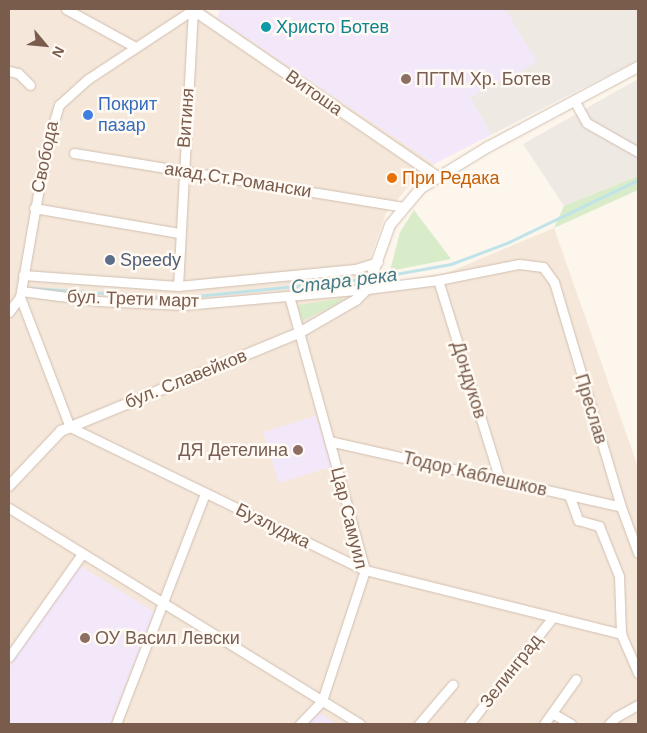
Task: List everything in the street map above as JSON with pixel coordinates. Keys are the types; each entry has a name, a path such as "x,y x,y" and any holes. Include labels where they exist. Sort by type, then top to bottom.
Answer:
{"street":[{"path":"66,9 135,48"},
{"name":"Свобода","path":"9,312 21,294 34,208 51,123 59,105 73,90 193,9"},
{"name":"Витиня","path":"178,286 179,233 193,9"},
{"name":"Витоша","path":"193,9 436,176"},
{"path":"9,71 18,73 30,86"},
{"path":"368,286 390,225 402,207 436,176 574,100 636,72"},
{"path":"574,100 587,123 638,152"},
{"name":"акад.Ст.Романски","path":"74,153 402,207"},
{"path":"34,208 179,233"},
{"name":"бул. Трети март","path":"21,294 175,305 289,296 368,286 438,280 519,264 543,267"},
{"name":"бул. Трети март","path":"23,275 178,286 376,267"},
{"name":"Преслав","path":"543,267 554,282 621,507 638,553"},
{"name":"Дондуков","path":"438,280 500,480"},
{"name":"бул. Славейков","path":"9,486 52,438 70,427 299,332 356,300 368,286"},
{"path":"21,294 70,427"},
{"name":"Цар Самуил","path":"289,296 365,570 322,701 300,724"},
{"name":"Бузлуджа","path":"70,427 365,570 621,634"},
{"name":"Тодор Каблешков","path":"329,441 621,507"},
{"path":"116,724 205,493"},
{"path":"569,495 578,520 600,526 616,567 621,634 638,673"},
{"path":"9,508 162,605 360,724"},
{"path":"9,657 82,554"},
{"name":"Зелинград","path":"468,724 553,617"},
{"path":"544,724 576,679"},
{"path":"419,724 453,684"},
{"path":"609,724 616,717 638,705"},
{"path":"552,713 571,724"}],"shaded area":[{"path":"9,9 204,9 434,164 419,174 386,213 370,259 389,283 449,272 554,228 638,467 638,724 9,724"},
{"name":"ПГТМ Хр. Ботев","path":"220,9 505,9 537,62 470,97 491,135 434,164 217,18"},
{"path":"505,9 638,9 638,60 491,135 470,97 536,62"},
{"path":"638,79 638,176 564,206 523,144"},
{"name":"ДЯ Детелина","path":"316,416 331,467 279,483 263,432"},
{"name":"ОУ Васил Левски","path":"79,565 154,612 110,724 9,724 9,665"},
{"path":"319,713 337,724 309,724"}],"green space":[{"path":"638,176 638,190 554,228 564,206"},
{"path":"414,210 451,259 390,271 400,232"},
{"path":"345,298 335,305 302,321 298,305"}],"waterway":[{"name":"Стара река","path":"373,278 451,264 507,243 638,180"},
{"name":"Стара река","path":"32,288 176,298 368,279"}],"place":[{"name":"Христо Ботев","path":"266,27"},
{"name":"ПГТМ Хр. Ботев","path":"406,79"},
{"name":"Покрит пазар","path":"88,115"},
{"name":"При Редака","path":"392,178"},
{"name":"Speedy","path":"110,260"},
{"name":"ДЯ Детелина","path":"298,450"},
{"name":"ОУ Васил Левски","path":"85,638"}]}
